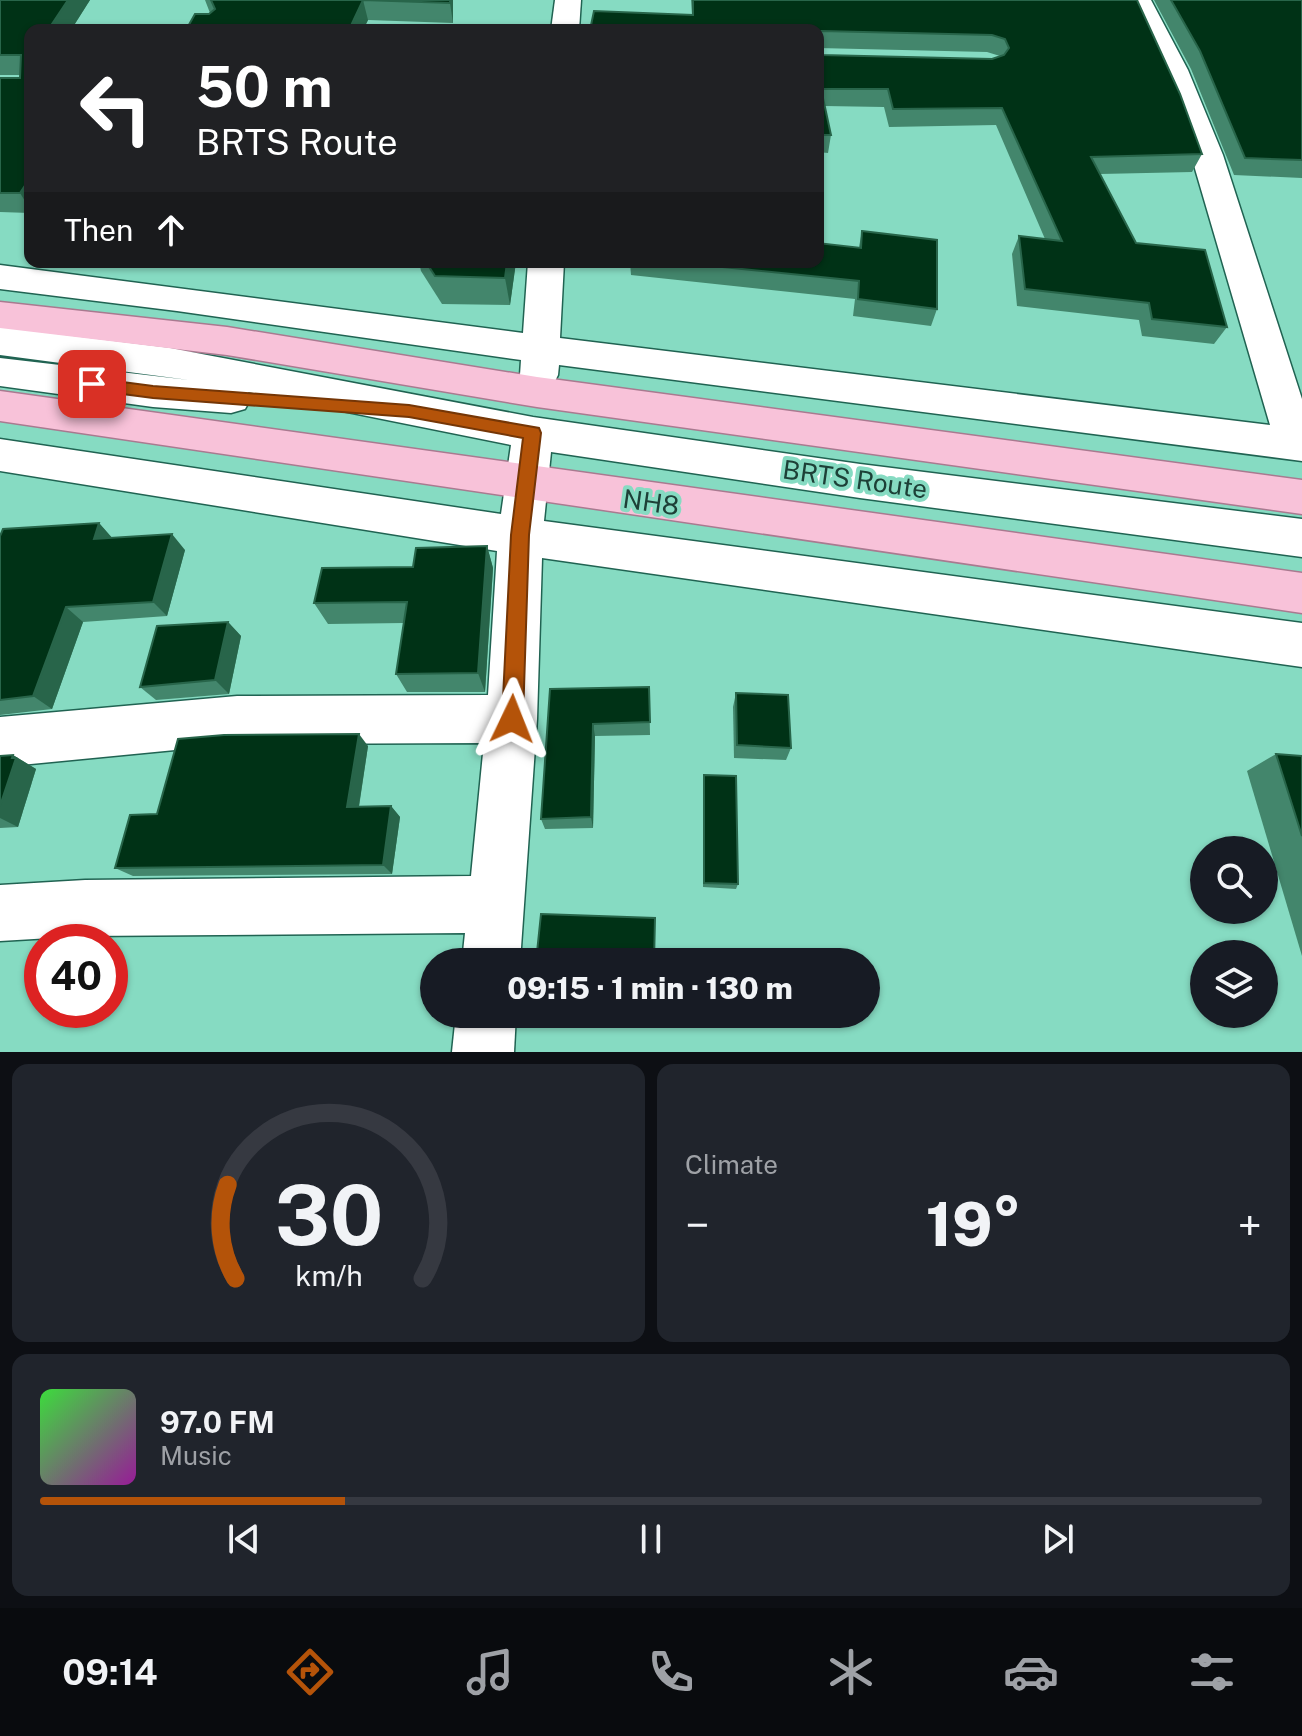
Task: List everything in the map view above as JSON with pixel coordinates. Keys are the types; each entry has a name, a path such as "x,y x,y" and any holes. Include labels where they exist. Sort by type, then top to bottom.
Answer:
{"main road":[{"path":"0,315 227,341 535,413 1302,497"},
{"name":"NH8","path":"0,406 1302,593"}],"street":[{"path":"566,24 568,0"},
{"path":"0,277 729,375 1299,444 1207,155 1174,70 1130,1"},
{"path":"492,948 512,719 520,535 542,349 546,268"},
{"path":"0,341 170,362 409,411"},
{"path":"0,372 153,392 409,411"},
{"name":"BRTS Route","path":"409,411 535,413 860,481 1302,538"},
{"path":"0,455 520,535 1302,645"},
{"path":"0,742 237,720 512,719"},
{"path":"0,913 85,908 496,904"},
{"path":"483,1052 485,1028"}],"building":[{"path":"0,0 68,0 52,24 24,24 24,187 20,193 0,193 0,78 20,78 21,55 0,55"},
{"path":"211,0 363,0 352,24 189,24 195,14 209,14 215,9"},
{"path":"363,0 450,0 450,3"},
{"path":"693,0 1137,0 1180,94 1202,154 1091,157 1136,243 1205,250 1227,327 1152,319 1149,303 1025,289 1019,236 1062,241 1002,108 893,109 888,89 824,89 824,55 992,59 1004,55 1009,48 1005,39 992,35 824,31 824,24 591,24 594,11 693,15"},
{"path":"1171,0 1302,0 1302,160 1245,158 1200,51"},
{"path":"824,103 831,135 824,135"},
{"path":"862,231 937,240 937,309 858,299 859,281 732,268 824,268 824,244 861,248"},
{"path":"430,268 506,268 505,278 435,276"},
{"path":"99,523 94,539 172,534 153,602 66,607 33,696 0,700 0,536 3,529"},
{"path":"487,546 478,673 396,674 407,602 314,603 322,568 413,567 416,548"},
{"path":"228,622 215,680 140,687 157,626"},
{"path":"649,687 650,722 593,724 591,817 541,819 550,689"},
{"path":"736,693 788,695 791,748 737,745"},
{"path":"359,734 347,807 391,806 383,865 115,868 130,815 157,814 178,739 224,735"},
{"path":"1276,754 1302,756 1302,836"},
{"path":"13,755 12,758 16,758 0,806 0,756"},
{"path":"704,775 736,776 738,884 704,883"},
{"path":"541,914 655,918 654,948 537,948"}],"route":[{"path":"92,384 153,392 409,411 533,433 520,535 512,719"}]}
